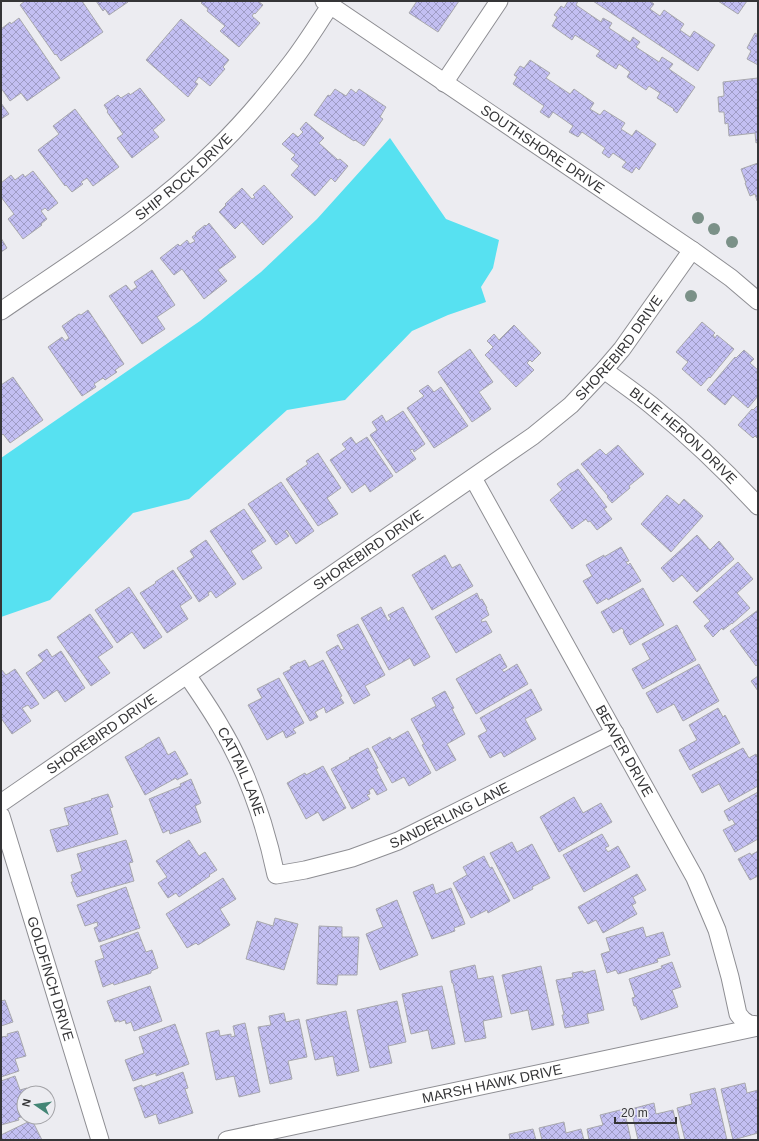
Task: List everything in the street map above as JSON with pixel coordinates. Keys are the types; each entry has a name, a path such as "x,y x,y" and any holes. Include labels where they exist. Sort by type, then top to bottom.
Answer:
{"street":[{"path":"444,83 500,1"},
{"name":"SOUTHSHORE DRIVE","path":"327,3 692,250 731,278 758,301"},
{"name":"SHIP ROCK DRIVE","path":"1,311 126,225 167,193 215,150 251,112 292,62 327,3"},
{"name":"SHOREBIRD DRIVE","path":"1,804 539,432 571,405 622,349 692,250"},
{"name":"BLUE HERON DRIVE","path":"604,370 651,405 697,444 741,487 758,506"},
{"name":"BEAVER DRIVE","path":"473,478 695,878 717,930 730,977 738,1014 743,1020 758,1026"},
{"name":"CATTAIL LANE","path":"187,675 220,724 242,767 260,812 276,875"},
{"name":"SANDERLING LANE","path":"276,875 305,870 352,858 398,841 615,734"},
{"name":"GOLDFINCH DRIVE","path":"1,816 100,1140"},
{"name":"MARSH HAWK DRIVE","path":"227,1140 758,1026"}],"water":[{"path":"390,138 446,219 499,240 493,268 481,287 486,302 448,315 412,331 345,400 287,410 189,499 133,513 50,600 1,617 1,458 200,321 261,272 317,219"}],"building":[{"path":"25,1 82,1 103,32 61,61 56,54 55,55 20,5"},
{"path":"96,1 128,2 109,15 105,9 103,11"},
{"path":"203,1 258,1 263,5 252,16 260,23 239,47 220,31 225,26 207,11 208,9 201,3"},
{"path":"417,1 459,1 438,32 409,13"},
{"path":"568,1 578,1 576,5 601,22 603,18 612,23 609,28 630,42 633,37 640,42 636,47 659,62 662,57 673,64 669,69 695,87 677,113 673,110 674,109 657,98 660,93 649,86 646,90 627,77 630,72 619,64 616,69 596,56 600,51 575,35 572,40 552,26 557,17 554,15 561,6 564,8"},
{"path":"593,1 650,1 654,4 650,9 660,16 664,10 684,24 680,30 690,37 694,31 715,45 698,71"},
{"path":"718,1 747,1 738,14"},
{"path":"19,18 60,78 27,101 21,93 10,101 1,88 1,29 10,22 11,24"},
{"path":"181,19 229,60 223,67 225,69 210,86 199,77 195,82 198,84 188,97 146,60"},
{"path":"755,33 758,35 758,65 747,59 751,51 747,48"},
{"path":"530,60 550,73 546,78 570,94 574,89 594,103 590,109 600,115 604,110 625,123 621,129 632,136 636,130 656,144 639,170 636,167 632,173 622,167 626,162 613,153 609,158 602,153 605,148 582,132 578,137 569,132 573,126 553,112 549,118 540,112 544,106 513,84 517,77 514,75 520,66 524,68"},
{"path":"758,78 758,142 756,143 755,133 729,136 728,123 725,124 724,112 719,112 718,97 724,96 723,82"},
{"path":"140,88 165,120 153,130 159,137 132,158 117,138 123,134 107,112 108,111 104,105 118,95 121,98 129,93 130,95"},
{"path":"335,89 346,96 351,89 356,93 359,89 386,107 380,117 383,119 364,146 314,115 328,95 330,96"},
{"path":"1,103 9,114 1,119"},
{"path":"75,109 119,167 93,186 87,178 81,182 83,184 72,192 66,185 65,186 38,150 59,134 53,126"},
{"path":"306,122 324,138 319,143 338,160 340,159 348,166 335,182 331,178 315,196 291,175 299,166 291,159 295,155 282,144 293,133 298,137 303,132 300,129"},
{"path":"758,163 757,201 755,194 750,196 741,169"},
{"path":"33,171 58,203 48,211 45,208 41,211 47,219 41,224 42,225 23,239 8,219 14,214 1,197 1,183 11,175 15,180 23,174 25,177"},
{"path":"264,185 293,217 263,245 242,222 235,229 219,212 226,205 225,204 242,188 252,199 255,197 253,195"},
{"path":"209,223 236,257 218,270 227,281 204,299 182,269 174,275 160,258 178,244 180,246 187,240 190,244 195,241 192,237 196,234 195,233"},
{"path":"1,238 7,248 1,252"},
{"path":"152,270 175,305 157,317 165,329 142,344 109,296 126,285 131,291 137,287 134,282"},
{"path":"88,310 124,364 115,370 117,372 105,380 103,378 94,384 96,387 82,396 48,347 62,337 65,341 69,338 62,326 79,314 81,315"},
{"path":"702,322 715,333 713,335 715,338 717,335 734,349 710,378 709,377 701,386 682,369 688,362 676,352"},
{"path":"514,325 541,353 532,362 530,360 527,363 534,370 516,387 485,355 493,347 487,341 494,334 499,340"},
{"path":"470,349 493,382 479,392 491,409 472,422 438,372"},
{"path":"744,350 754,359 750,363 758,370 758,396 748,408 733,395 725,405 707,390 735,357 736,358"},
{"path":"13,377 43,420 10,443 1,433 1,385"},
{"path":"428,385 434,392 441,387 468,426 434,448 407,408 424,396 419,391"},
{"path":"758,405 758,439 755,436 753,438 738,425 752,409 753,410"},
{"path":"403,411 425,444 414,452 413,449 410,450 416,459 396,473 370,435 377,430 372,422 382,415 386,422"},
{"path":"351,437 356,444 367,437 393,476 370,492 365,484 352,493 330,460 346,449 342,444"},
{"path":"618,445 644,474 612,503 607,497 608,496 581,464 600,449 606,455"},
{"path":"318,453 341,488 327,498 338,514 318,526 286,479 308,464 306,461"},
{"path":"578,469 607,507 604,509 612,519 597,530 590,521 588,522 586,519 572,529 550,500 562,490 557,484"},
{"path":"281,482 314,531 296,544 287,530 285,531 289,536 276,545 248,504"},
{"path":"667,495 679,505 684,499 703,516 671,552 641,524"},
{"path":"244,509 266,541 251,551 262,568 243,580 210,531"},
{"path":"697,535 710,550 719,541 734,559 697,592 682,575 673,582 661,568"},
{"path":"206,540 236,584 216,598 211,591 208,593 209,595 199,602 177,568 194,557 190,551"},
{"path":"621,547 629,561 626,562 628,565 630,563 641,581 608,600 607,598 597,604 583,581 592,576 586,565"},
{"path":"445,555 452,568 460,564 473,586 432,610 412,575"},
{"path":"738,562 753,579 737,593 750,608 732,624 723,630 722,628 713,637 704,626 710,621 693,602"},
{"path":"173,570 192,598 180,606 188,619 167,633 140,593"},
{"path":"129,587 162,637 144,649 132,632 117,643 95,610"},
{"path":"643,588 664,625 630,645 622,628 613,633 601,612"},
{"path":"477,593 480,600 482,599 487,608 489,615 481,620 482,622 486,621 492,632 456,653 435,617"},
{"path":"381,607 388,621 391,619 388,615 403,607 430,657 414,666 410,658 389,670 361,618"},
{"path":"758,610 758,664 756,666 730,631"},
{"path":"90,614 113,647 98,657 110,673 91,686 57,637"},
{"path":"358,624 385,675 365,686 370,695 354,704 326,652 338,645 341,650 344,649 337,635"},
{"path":"677,625 696,660 643,689 632,669 650,659 642,644"},
{"path":"47,649 52,657 61,651 85,688 65,702 57,690 44,699 26,673 43,661 38,655"},
{"path":"500,654 507,667 502,670 504,672 517,664 528,684 476,714 456,679"},
{"path":"305,660 309,667 323,660 342,696 340,697 344,703 326,713 324,707 315,712 318,717 310,721 283,673 291,669 290,667"},
{"path":"699,664 719,701 683,721 674,704 657,713 646,693"},
{"path":"1,669 6,675 15,669 39,704 31,709 28,705 22,708 31,721 12,734 1,718"},
{"path":"758,676 758,691 751,681"},
{"path":"279,678 304,723 293,729 296,733 286,738 283,731 267,740 248,705 262,698 257,689"},
{"path":"531,689 542,710 525,719 536,739 504,757 501,752 490,758 478,736 487,731 480,718"},
{"path":"445,691 454,708 452,709 465,734 447,744 456,760 436,771 422,745 424,744 411,719 436,706 432,698"},
{"path":"718,708 723,717 725,715 740,743 690,770 679,750 697,740 689,725"},
{"path":"408,731 431,773 409,786 404,777 392,783 372,747 390,737 392,740"},
{"path":"159,737 168,755 175,751 188,774 177,780 176,778 145,795 125,757"},
{"path":"368,748 378,768 376,769 387,790 377,795 373,788 369,790 370,794 367,795 370,799 352,809 331,769"},
{"path":"743,748 749,758 756,754 758,758 758,786 729,802 719,784 702,793 692,775"},
{"path":"323,766 346,808 323,821 318,812 306,819 287,783 305,773 306,775"},
{"path":"191,779 201,803 195,806 201,822 170,834 169,830 163,833 149,799 181,786 180,784"},
{"path":"758,792 758,839 735,852 723,830 735,824 732,819 729,821 724,811"},
{"path":"108,794 113,807 110,808 118,834 57,852 50,830 69,825 64,808"},
{"path":"574,797 583,813 601,803 612,822 559,852 540,817"},
{"path":"602,834 609,846 605,848 608,852 618,846 630,867 584,892 563,855"},
{"path":"126,840 133,862 129,863 134,881 77,897 71,882 73,882 71,875 82,871 77,854"},
{"path":"189,840 199,856 205,852 217,870 179,897 176,893 168,898 158,883 167,877 156,861"},
{"path":"512,842 517,852 532,844 550,878 532,887 533,889 514,899 490,853"},
{"path":"758,851 758,876 750,880 738,859"},
{"path":"484,856 490,868 492,867 510,901 488,913 487,910 471,918 453,883 467,875 463,867"},
{"path":"637,874 646,890 633,897 636,903 632,905 637,914 603,933 596,920 588,924 578,907"},
{"path":"223,878 236,899 220,909 230,925 198,945 196,943 187,948 166,914"},
{"path":"433,884 436,894 451,888 465,924 454,928 455,931 432,939 413,892"},
{"path":"126,887 140,928 99,942 94,928 98,926 97,922 85,926 77,905"},
{"path":"397,900 418,955 380,970 366,934 383,927 376,909"},
{"path":"275,918 298,924 284,970 246,959 257,921 273,926"},
{"path":"319,926 342,927 342,937 359,937 357,975 338,975 337,985 317,984"},
{"path":"643,927 646,937 663,932 670,955 657,959 658,962 618,974 616,970 607,973 601,954 610,951 606,938"},
{"path":"138,932 146,952 152,950 158,968 151,971 151,973 103,987 95,961 104,958 100,946"},
{"path":"672,962 681,987 672,990 678,1007 641,1020 636,1006 634,1006 632,998 635,997 629,979 662,968 661,966"},
{"path":"475,965 478,979 493,976 502,1017 483,1021 486,1038 465,1042 450,971"},
{"path":"541,966 554,1025 532,1030 528,1010 511,1014 502,975"},
{"path":"595,970 604,1010 587,1014 589,1023 565,1028 562,1015 564,1015 556,980 573,977 572,973 583,971 583,973"},
{"path":"150,986 162,1021 134,1031 131,1022 126,1024 125,1020 119,1022 119,1020 115,1022 107,1001"},
{"path":"442,986 455,1044 432,1049 428,1030 411,1034 402,994"},
{"path":"5,1000 13,1022 1,1026 1,1001"},
{"path":"397,1001 406,1042 388,1046 392,1063 370,1068 357,1010"},
{"path":"346,1011 359,1071 337,1076 333,1056 315,1060 306,1020"},
{"path":"284,1013 286,1022 299,1019 307,1057 288,1061 292,1079 270,1084 258,1027 271,1025 269,1016"},
{"path":"245,1023 260,1092 239,1097 234,1076 216,1080 206,1033 219,1030 220,1036 231,1034 231,1037 235,1036 233,1026"},
{"path":"175,1024 189,1064 156,1076 156,1073 133,1081 125,1060 144,1053 139,1037"},
{"path":"18,1031 26,1056 15,1059 19,1071 1,1077 1,1037 8,1036 7,1034"},
{"path":"183,1072 188,1088 185,1089 193,1113 159,1124 156,1114 145,1118 134,1088 142,1085 142,1087"},
{"path":"15,1076 18,1085 16,1085 16,1121 1,1125 1,1081"},
{"path":"745,1083 747,1093 758,1090 758,1133 733,1140 721,1089"},
{"path":"715,1088 727,1140 685,1140 677,1108 692,1104 690,1094"},
{"path":"654,1103 656,1114 673,1110 680,1140 638,1140 631,1109"},
{"path":"624,1109 631,1140 589,1140 587,1129 603,1125 600,1115"},
{"path":"564,1122 566,1133 581,1129 584,1140 542,1140 539,1128"},
{"path":"22,1125 34,1125 42,1140 1,1140 1,1135"},
{"path":"533,1129 536,1140 510,1140 509,1134"}]}
